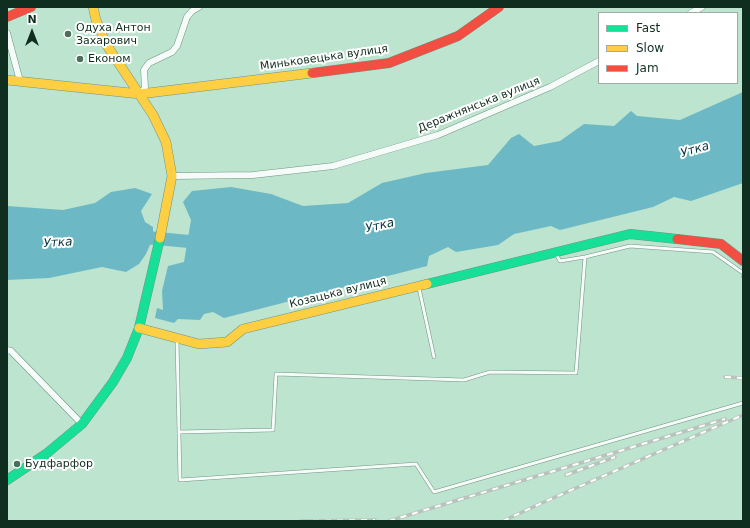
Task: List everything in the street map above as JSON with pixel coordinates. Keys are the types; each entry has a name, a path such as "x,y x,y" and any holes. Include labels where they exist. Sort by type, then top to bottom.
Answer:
{"street":[{"path":"7,17 31,7"},
{"path":"7,480 46,454 82,424 113,382 127,358 139,328 166,210 172,176 166,142 153,115 106,44 96,20 93,7"},
{"path":"140,94 145,88 144,70 149,63 172,52 178,46 187,17 192,11 199,7"},
{"name":"Миньковецька вулиця","path":"7,80 140,94 389,63 458,36 499,7"},
{"path":"692,12 702,7"},
{"path":"7,33 20,81"},
{"name":"Деражнянська вулиця","path":"172,176 253,175 333,166 438,135 550,87 598,62"},
{"name":"Козацька вулиця","path":"139,328 199,344 226,342 243,329 630,234 721,244 743,261"},
{"path":"7,350 11,351 82,424"}],"lane":[{"path":"556,252 560,261 586,257 630,246 713,252 743,273 743,276"},
{"path":"179,432 273,430 276,374 464,380 490,372 576,373 586,257"},
{"path":"418,286 434,357"},
{"path":"177,338 180,480 416,464 434,492 743,403"}],"water":[{"path":"743,92 743,183 691,201 674,197 653,207 560,230 551,226 514,234 498,245 456,252 448,247 429,256 427,266 224,318 213,312 204,314 200,320 178,319 174,323 155,318 157,308 163,310 162,291 168,266 184,262 191,220 183,202 192,191 231,187 271,194 303,206 348,203 382,183 426,173 488,165 511,138 519,134 534,146 560,141 584,124 614,126 631,111 637,116 680,120"},
{"path":"135,188 152,194 141,211 145,222 153,227 153,238 146,254 139,264 126,272 102,267 49,278 7,280 7,206 63,210 95,203 111,192"}],"waterway":[{"name":"Утка","path":"135,239 153,238 204,243"}],"railway":[{"path":"725,377 743,378"},
{"path":"503,521 743,415"},
{"path":"389,521 725,419"},
{"path":"566,475 615,457"},
{"path":"301,521 375,520"}],"traffic: fast":[{"path":"427,284 630,234 677,239"},
{"path":"7,480 46,454 82,424 113,382 127,358 139,328 160,238"}],"traffic: slow":[{"path":"93,7 96,20 106,44 153,115 166,142 172,176 160,238"},
{"path":"7,80 140,94 312,73"},
{"path":"139,328 199,344 227,342 243,329 427,284"}],"traffic: jam":[{"path":"7,17 31,7"},
{"path":"312,73 389,63 458,36 499,7"},
{"path":"677,239 721,244 743,261"}],"place":[{"name":"Одуха Антон Захарович","path":"68,34"},
{"name":"Економ","path":"80,59"},
{"name":"Будфарфор","path":"17,464"}]}
